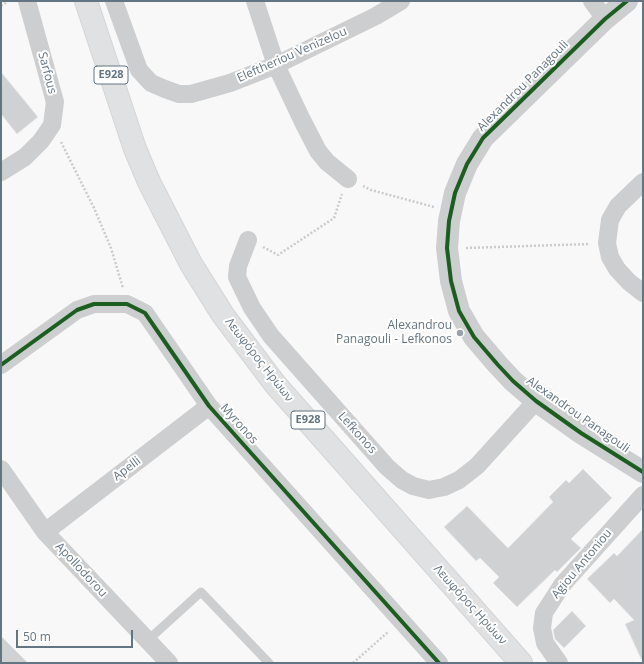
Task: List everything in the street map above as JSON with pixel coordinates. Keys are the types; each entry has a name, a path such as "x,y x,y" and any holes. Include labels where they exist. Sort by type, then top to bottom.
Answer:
{"main road":[{"name":"Λεωφόρος Ηρώων","path":"86,1 135,149 149,182 191,264 223,315 275,384 521,663"}],"street":[{"name":"Sarfous","path":"1,172 25,157 41,141 52,125 55,102 27,1"},
{"name":"Eleftheriou Venizelou","path":"114,1 139,70 151,83 179,94 191,94 230,83 276,65 376,16 401,1"},
{"path":"255,1 276,65 318,151 327,162 348,179"},
{"path":"592,1 605,19"},
{"name":"Alexandrou Panagouli","path":"627,1 605,19 483,138 467,164 456,193 451,211 447,248 451,281 459,310 474,337 512,382 536,401 581,432 643,472"},
{"path":"643,182 618,206 610,220 607,243 610,257 617,269 629,282 643,293"},
{"name":"Lefkonos","path":"248,240 238,266 237,277 239,285 256,313 271,336 388,467 402,480 413,486 429,490 444,487 459,480 477,466 536,401"},
{"name":"Myronos","path":"1,365 77,310 94,304 127,304 145,313 209,406 439,663"},
{"name":"Apelli","path":"45,532 209,406"},
{"name":"Apollodorou","path":"1,469 45,532 169,663"},
{"name":"Agiou Antoniou","path":"559,663 545,643 542,628 544,613 562,585 643,494"}],"lane":[{"path":"147,641 201,592 269,663"}],"path":[{"path":"1,6 8,1"},
{"path":"52,125 94,208 111,248 127,304"},
{"path":"248,240 278,255 334,218 348,179 371,190 451,211"},
{"path":"447,248 607,243"},
{"path":"353,663 401,620"}],"building":[{"path":"1,72 38,117 17,134 1,114"},
{"path":"583,469 612,498 571,539 581,548 557,572 555,570 517,607 493,583 499,577 480,558 476,561 444,527 467,506 508,548 553,502 549,497 566,480 569,483"},
{"path":"643,529 643,663 625,624 634,620 614,599 610,603 587,579 614,553 617,556"},
{"path":"572,611 586,626 564,648 555,639 553,630"},
{"path":"1,636 28,663 1,663"}],"cycle path":[{"path":"627,1 605,19 483,138 467,164 455,193 449,221 447,248 451,281 459,311 474,337 498,365 513,381 536,401 581,433 643,472"},
{"path":"1,365 77,310 94,304 127,304 145,313 209,406 439,663"}],"place":[{"name":"Alexandrou Panagouli - Lefkonos","path":"460,333"}]}
